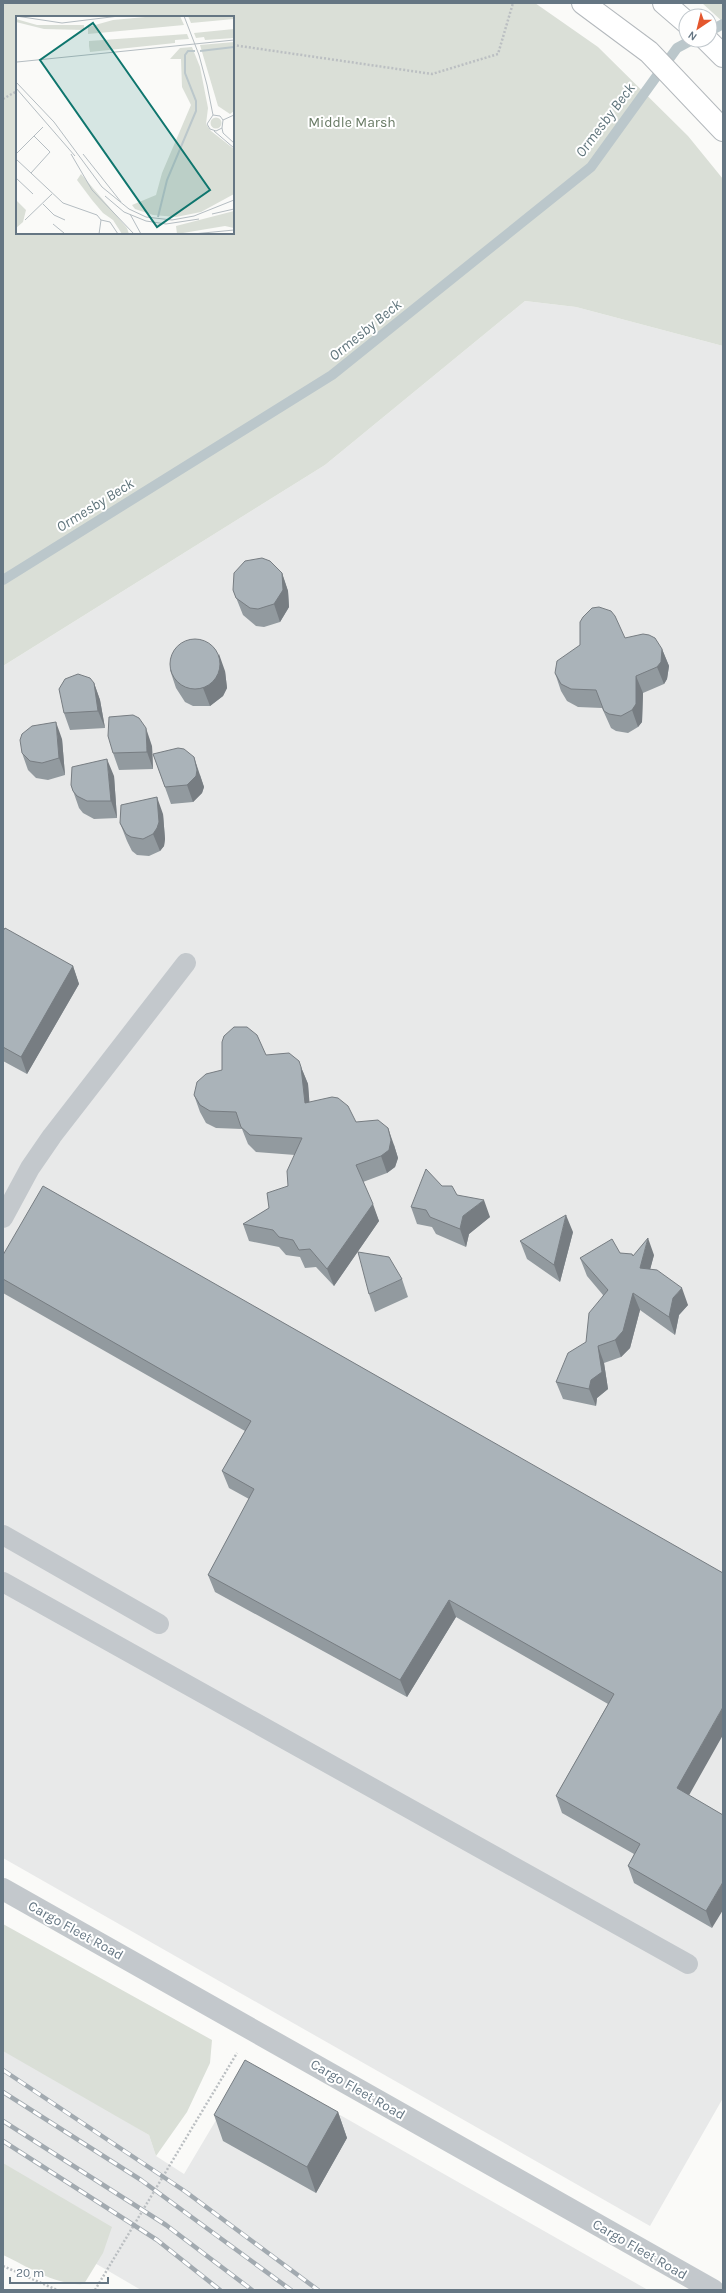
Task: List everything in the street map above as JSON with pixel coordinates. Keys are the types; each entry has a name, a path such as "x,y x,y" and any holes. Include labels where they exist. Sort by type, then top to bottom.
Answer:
{"highway":[{"path":"583,3 649,52 723,130"},
{"path":"664,3 678,15"},
{"path":"715,48 723,56"}],"street":[{"name":"Cargo Fleet Road","path":"3,1889 713,2290"}],"lane":[{"path":"3,1218 30,1168 52,1136 186,963"},
{"path":"3,1535 159,1624"},
{"path":"3,1582 688,1964"}],"path":[{"path":"234,45 432,74 498,54 512,3"},
{"path":"3,99 16,92"},
{"path":"95,2290 252,2029"},
{"path":"3,2266 56,2290"}],"shaded area":[{"path":"525,301 576,307 723,346 723,2098 650,2226 3,1858 3,666 325,465"},
{"path":"3,2046 149,2135 156,2156 184,2174 244,2073 259,2069 648,2290 141,2290 21,2220 3,2214"}],"green space":[{"name":"Middle Marsh","path":"3,3 535,3 598,47 688,136 723,179 723,346 576,307 525,301 325,465 3,666"},
{"path":"702,3 723,3 723,22 718,17 718,8 708,8"},
{"path":"3,1924 212,2040 210,2063 187,2112 156,2156 149,2135 3,2051"},
{"path":"3,2163 112,2227 103,2253 84,2284 73,2284 52,2279 3,2255"}],"building":[{"path":"262,558 270,561 282,573 283,590 274,604 258,609 250,608 236,598 233,590 234,573 245,561"},
{"path":"599,607 611,611 615,616 625,638 643,634 649,635 655,638 662,649 661,662 657,667 636,676 636,704 632,710 621,716 609,714 604,711 596,690 571,689 561,684 555,673 557,661 580,645 580,622 583,617 592,608"},
{"path":"190,639 200,639 213,646 220,659 220,669 213,682 200,689 190,689 181,685 174,678 170,669 170,659 174,650 181,643"},
{"path":"78,674 90,678 94,683 98,711 64,713 59,689 65,679"},
{"path":"133,715 139,718 146,728 147,752 113,753 108,736 109,717"},
{"path":"56,722 59,758 42,763 30,761 22,753 20,740 22,734 32,726"},
{"path":"178,748 184,749 194,757 197,770 196,776 187,785 165,787 153,754"},
{"path":"107,759 111,801 87,801 77,796 71,785 72,767"},
{"path":"157,797 159,822 153,834 143,839 131,837 126,834 120,823 121,805"},
{"path":"5,928 73,966 21,1057 3,1047 3,931"},
{"path":"234,1027 247,1027 257,1035 266,1055 289,1053 299,1061 305,1103 332,1097 338,1098 348,1106 356,1122 378,1120 388,1128 391,1140 389,1150 381,1156 356,1165 373,1204 327,1269 310,1249 299,1250 293,1240 279,1237 273,1230 243,1224 269,1208 267,1193 288,1186 287,1171 302,1138 250,1135 241,1127 236,1112 210,1111 200,1105 194,1095 197,1082 206,1074 222,1070 222,1042 224,1036"},
{"path":"426,1169 442,1186 452,1186 457,1195 484,1200 463,1216 460,1229 430,1217 426,1210 411,1207"},
{"path":"43,1186 723,1573 723,1707 677,1788 723,1815 723,1882 706,1911 628,1866 640,1844 556,1796 614,1694 449,1600 400,1680 208,1575 254,1489 222,1471 251,1421 3,1279 3,1255"},
{"path":"566,1215 554,1265 520,1241"},
{"path":"648,1238 640,1268 657,1270 682,1288 673,1298 669,1317 633,1293 623,1331 615,1340 598,1346 602,1372 591,1380 589,1389 556,1382 568,1353 586,1342 589,1313 608,1290 580,1258 612,1239 620,1253 632,1254 633,1256"},
{"path":"358,1252 389,1257 402,1279 369,1294"},
{"path":"245,2060 338,2112 307,2167 214,2115"}],"waterway":[{"name":"Ormesby Beck","path":"718,27 723,24"},
{"name":"Ormesby Beck","path":"3,580 332,375 591,167 678,47"}],"railway":[{"path":"3,2070 186,2192 318,2290"},
{"path":"3,2092 141,2180 291,2290"},
{"path":"3,2121 166,2225 252,2290"},
{"path":"3,2141 157,2240 220,2290"}]}
